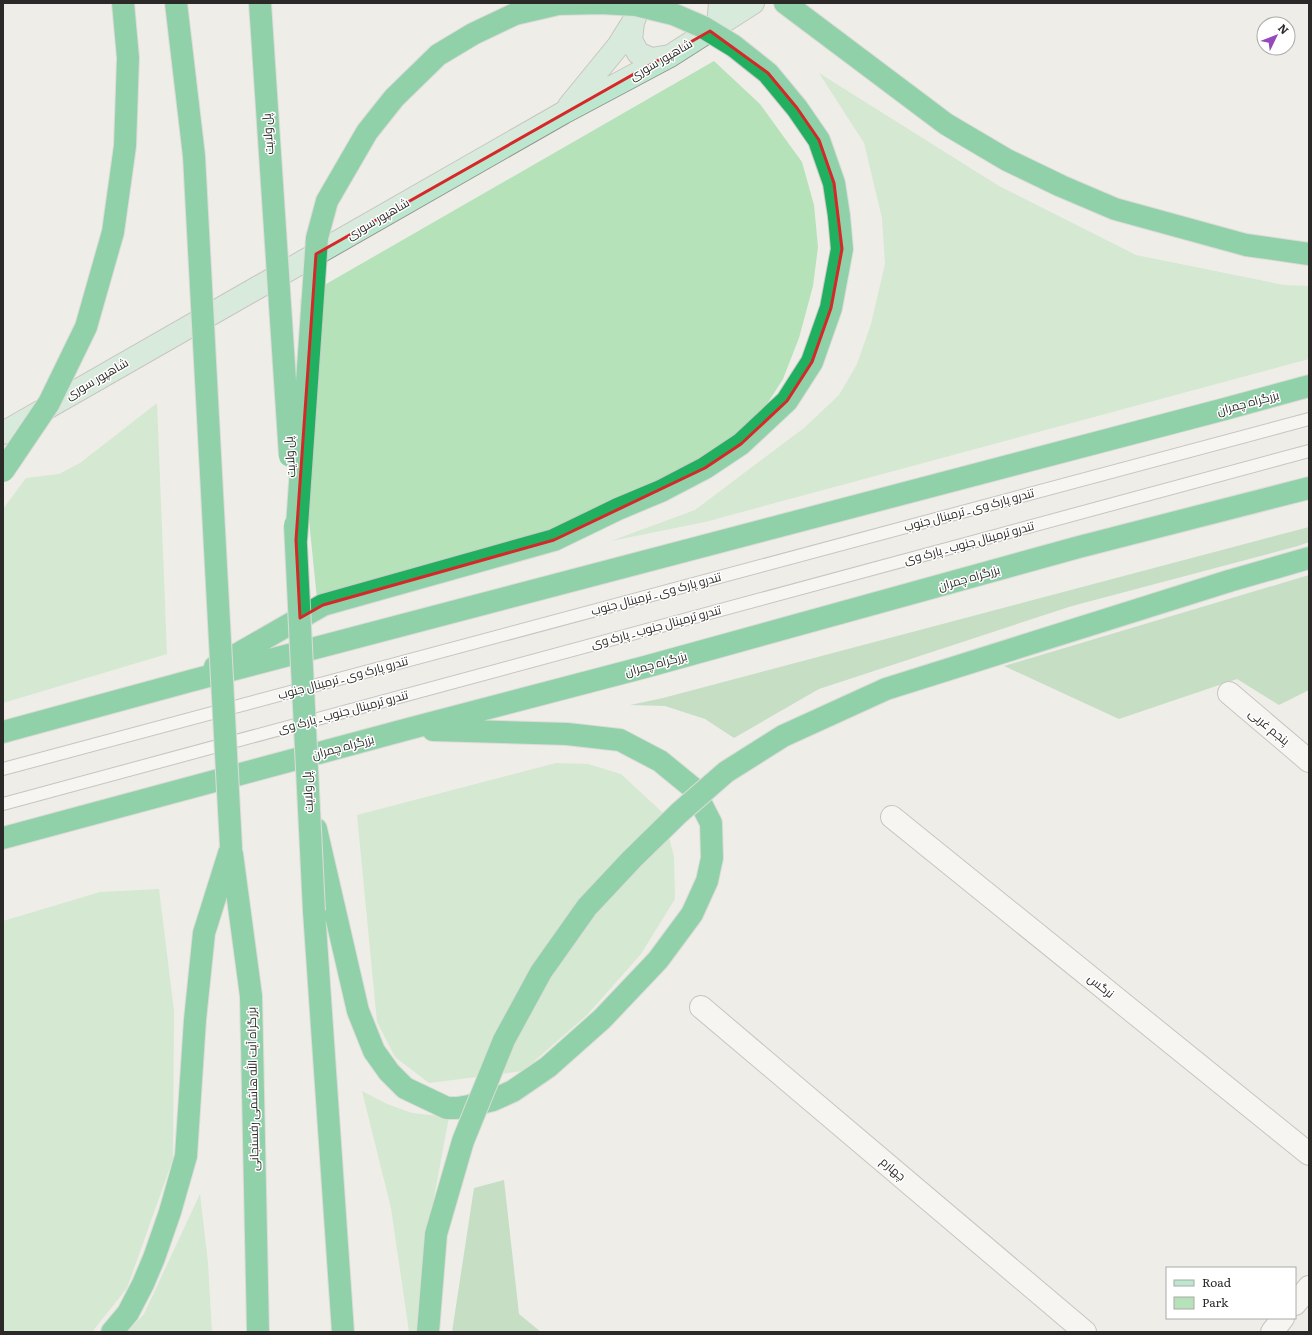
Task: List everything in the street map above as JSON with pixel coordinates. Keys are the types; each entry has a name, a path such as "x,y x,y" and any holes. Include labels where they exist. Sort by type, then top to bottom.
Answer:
{"highway":[{"path":"3,471 49,403 86,327 113,232 125,146 128,58 123,3"},
{"path":"112,1332 128,1312 152,1264 170,1212 186,1156 195,1020 204,934 231,847 194,156 176,3"},
{"name":"پل ولایت","path":"260,3 296,540 314,911 343,1332"},
{"path":"190,681 323,605 554,540 618,509 661,491 705,468 741,444 787,401 812,362 831,308 842,249 834,182 819,140 798,108 768,73 734,46 703,27 672,14 636,5 601,3 558,4 514,14 473,34 438,55 394,98 367,132 328,201 317,238 296,540"},
{"path":"785,3 946,124 1007,160 1061,186 1115,209 1246,245 1309,254"},
{"name":"بزرگراه چمران","path":"3,732 190,681 1309,386"},
{"name":"بزرگراه چمران","path":"3,838 408,729 645,668 1079,547 1309,488"},
{"path":"428,1332 436,1234 463,1141 504,1040 541,972 587,907 679,812 726,772 783,736 886,689 1229,581 1309,558"},
{"path":"309,799 358,1011 374,1051 389,1072 404,1088 447,1108 470,1106 493,1100 513,1091 548,1067 602,1019 658,960 692,914 707,881 712,858 711,823 693,788 660,761 620,740 567,734 408,729"},
{"name":"بزرگراه آیت الله هاشمی رفسنجانی","path":"231,847 251,996 258,1332"}],"street":[{"path":"718,26 720,3"},
{"name":"شاهپور سوری","path":"3,433 563,113 670,56 753,3"},
{"path":"637,13 631,40 638,53 651,58 670,56"},
{"path":"563,113 618,46 637,13"},
{"name":"پنجم غربی","path":"1229,693 1309,760"},
{"name":"نرگس","path":"892,817 1309,1154"},
{"name":"چهارم","path":"701,1007 1085,1332"},
{"path":"1296,1303 1309,1287"},
{"path":"1272,1332 1282,1319"}],"lane":[{"name":"تندرو پارک وی ـ ترمینال جنوب","path":"3,769 1309,419"},
{"name":"تندرو ترمینال جنوب ـ پارک وی","path":"3,804 1309,451"}],"highlighted area":[{"path":"710,31 768,73 797,108 819,140 834,183 842,249 831,308 812,362 787,401 741,444 705,468 554,540 323,605 300,618 296,540 316,254"}],"green space":[{"path":"714,61 760,104 802,162 814,205 818,247 813,286 799,338 783,379 765,407 741,434 694,471 560,529 317,599 302,451 299,375 300,299"},
{"path":"819,73 999,186 1136,255 1284,285 1309,286 1309,359 705,522 611,541 695,510 804,428 839,395 857,364 871,324 885,264 882,218 864,143"},
{"path":"157,403 167,654 3,703 3,509 26,478 59,474 80,463"},
{"path":"1309,527 1309,542 1298,546 1072,606 819,689 734,738 705,719 665,706 630,705 663,698"},
{"path":"1309,575 1309,690 1279,705 1237,679 1119,719 1004,666"},
{"path":"556,763 588,764 621,774 663,813 674,857 675,899 641,954 587,1015 523,1071 429,1083 395,1057 377,1022 357,815"},
{"path":"159,889 174,1011 173,1159 127,1288 92,1332 3,1332 3,921 100,892"},
{"path":"362,1091 387,1104 412,1113 449,1117 426,1240 419,1332 409,1332 391,1208"},
{"path":"504,1180 519,1314 541,1332 452,1332 474,1188"},
{"path":"200,1194 208,1263 212,1332 127,1332 144,1314"}]}
